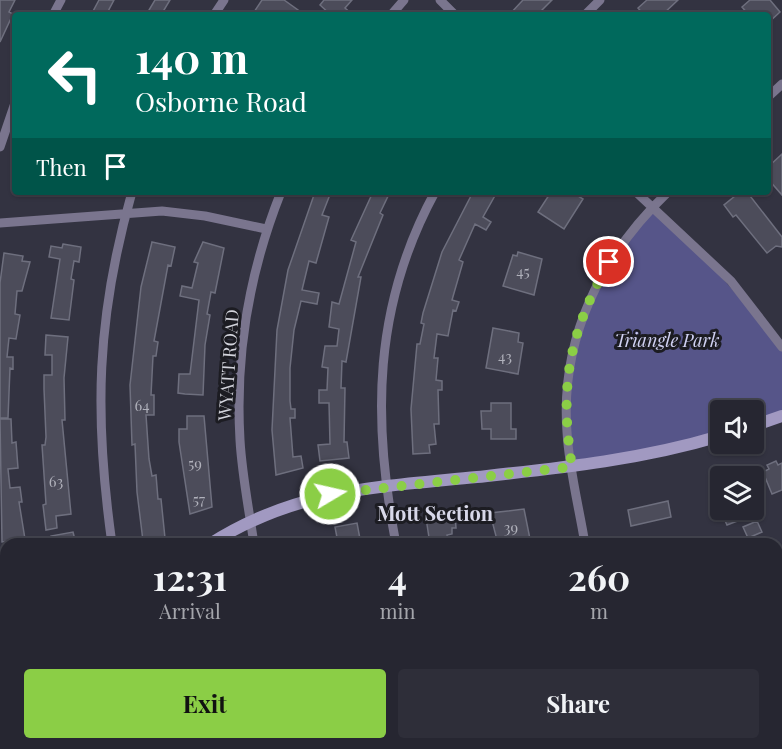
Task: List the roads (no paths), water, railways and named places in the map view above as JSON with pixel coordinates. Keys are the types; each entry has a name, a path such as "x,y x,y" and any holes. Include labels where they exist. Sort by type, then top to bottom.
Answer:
{"street":[{"path":"394,12 404,0"},
{"path":"440,0 452,12"},
{"path":"588,12 600,0"},
{"path":"771,94 782,84"},
{"path":"0,147 12,112"},
{"path":"111,538 103,480 99,392 110,288 131,195"},
{"name":"WYATT ROAD","path":"253,538 240,440 240,385 249,297 266,229 280,195"},
{"path":"395,538 380,432 380,382 385,338 399,276 422,216 433,195"},
{"path":"639,195 731,281 782,347"},
{"path":"584,538 567,433 566,394 578,328 609,262 665,195"},
{"path":"0,224 126,213 179,212 266,229"},
{"path":"764,422 782,416"},
{"path":"220,538 237,527 251,524 280,509 343,491 572,467 654,454 710,439"}],"district":[{"name":"Mott Section","path":"435,512"}],"park label":[{"name":"Triangle Park","path":"667,340"}]}
